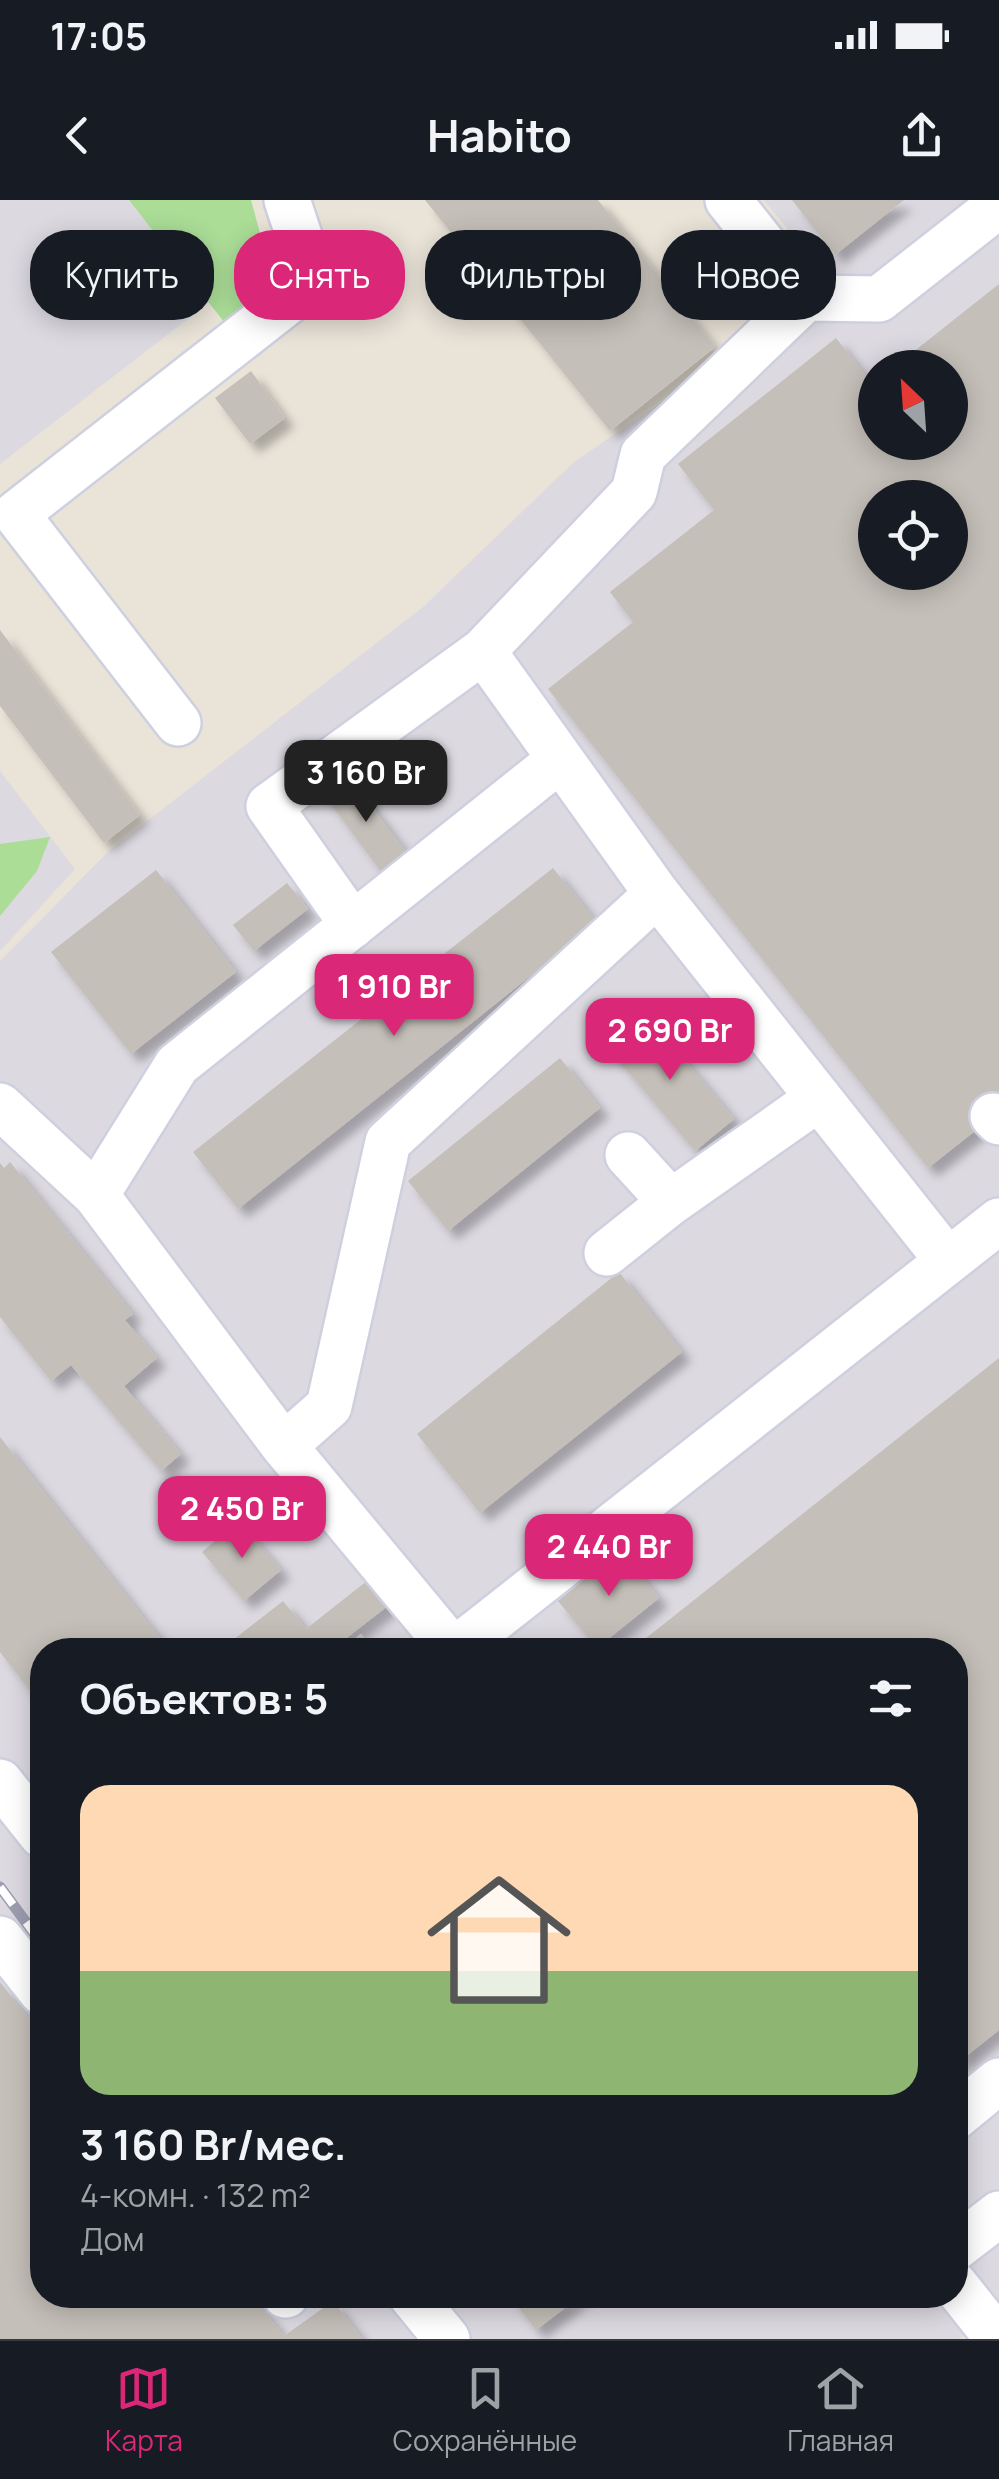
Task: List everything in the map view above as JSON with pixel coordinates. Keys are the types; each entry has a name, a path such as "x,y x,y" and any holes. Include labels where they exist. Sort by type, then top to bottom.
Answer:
{"lane":[{"path":"178,722 16,514 314,281 287,200"},
{"path":"728,200 752,230"},
{"path":"836,298 879,299 999,205"},
{"path":"353,925 269,806 482,651 634,492 643,455 783,320"},
{"path":"482,651 657,894 948,1261"},
{"path":"96,1195 178,1065 558,761"},
{"path":"284,1446 328,1406 388,1142 657,894"},
{"path":"607,1253 671,1202 819,1098"},
{"path":"0,1106 96,1195 284,1446 444,1638"},
{"path":"628,1155 671,1202"},
{"path":"469,1638 999,1221"},
{"path":"0,1782 30,1819"},
{"path":"0,1939 30,1977"},
{"path":"968,2106 999,2081"},
{"path":"968,2238 999,2214"},
{"path":"968,2301 998,2339"},
{"path":"421,2308 446,2339"}],"shaded area":[{"path":"0,200 129,200 153,230 30,230 30,320 186,320 0,464"},
{"path":"764,200 999,200 999,2309 959,2339 0,2339 0,961 110,850 423,607 574,462 782,320 836,320 836,230 788,230"},
{"path":"0,771 75,869 0,951"}],"green space":[{"path":"129,200 251,200 259,230 234,230 234,320 243,320 231,331 214,309 214,230 152,230"},
{"path":"50,837 37,871 0,916 0,844"}],"building":[{"path":"425,200 598,200 622,230 449,230"},
{"path":"792,200 904,200 836,254 836,230 815,230"},
{"path":"641,254 661,279 661,320 694,320 715,347 610,431 521,320 641,320"},
{"path":"999,284 999,1112 928,1168 548,689 633,622 610,592 714,510 678,464 836,338 858,366 858,460 968,460 968,350 916,350"},
{"path":"251,371 285,418 250,444 215,398"},
{"path":"0,630 140,815 104,843 0,706"},
{"path":"346,772 411,859 385,877 321,791"},
{"path":"553,868 597,923 238,1209 193,1152"},
{"path":"156,870 236,972 131,1054 51,952"},
{"path":"287,883 308,909 254,951 233,925"},
{"path":"646,1014 734,1119 695,1151 607,1047"},
{"path":"560,1058 600,1108 448,1231 408,1181"},
{"path":"10,1162 133,1314 125,1320 157,1358 124,1386 181,1454 161,1471 71,1365 51,1381 0,1317 0,1163 4,1168"},
{"path":"619,1272 682,1352 480,1513 417,1434"},
{"path":"999,1358 999,2030 968,2055 968,1638 646,1638"},
{"path":"0,1437 159,1638 30,1638 30,1691 0,1652"},
{"path":"239,1521 281,1570 244,1601 202,1552"},
{"path":"620,1550 659,1598 609,1638 589,1638 558,1601"},
{"path":"377,1573 398,1598 346,1638 236,1638 283,1601 306,1629"},
{"path":"0,1982 30,2020 30,2308 261,2308 284,2336 323,2308 338,2308 362,2339 0,2339"},
{"path":"519,2308 565,2308 536,2330"}],"railway":[{"path":"0,1887 30,1928"}]}
